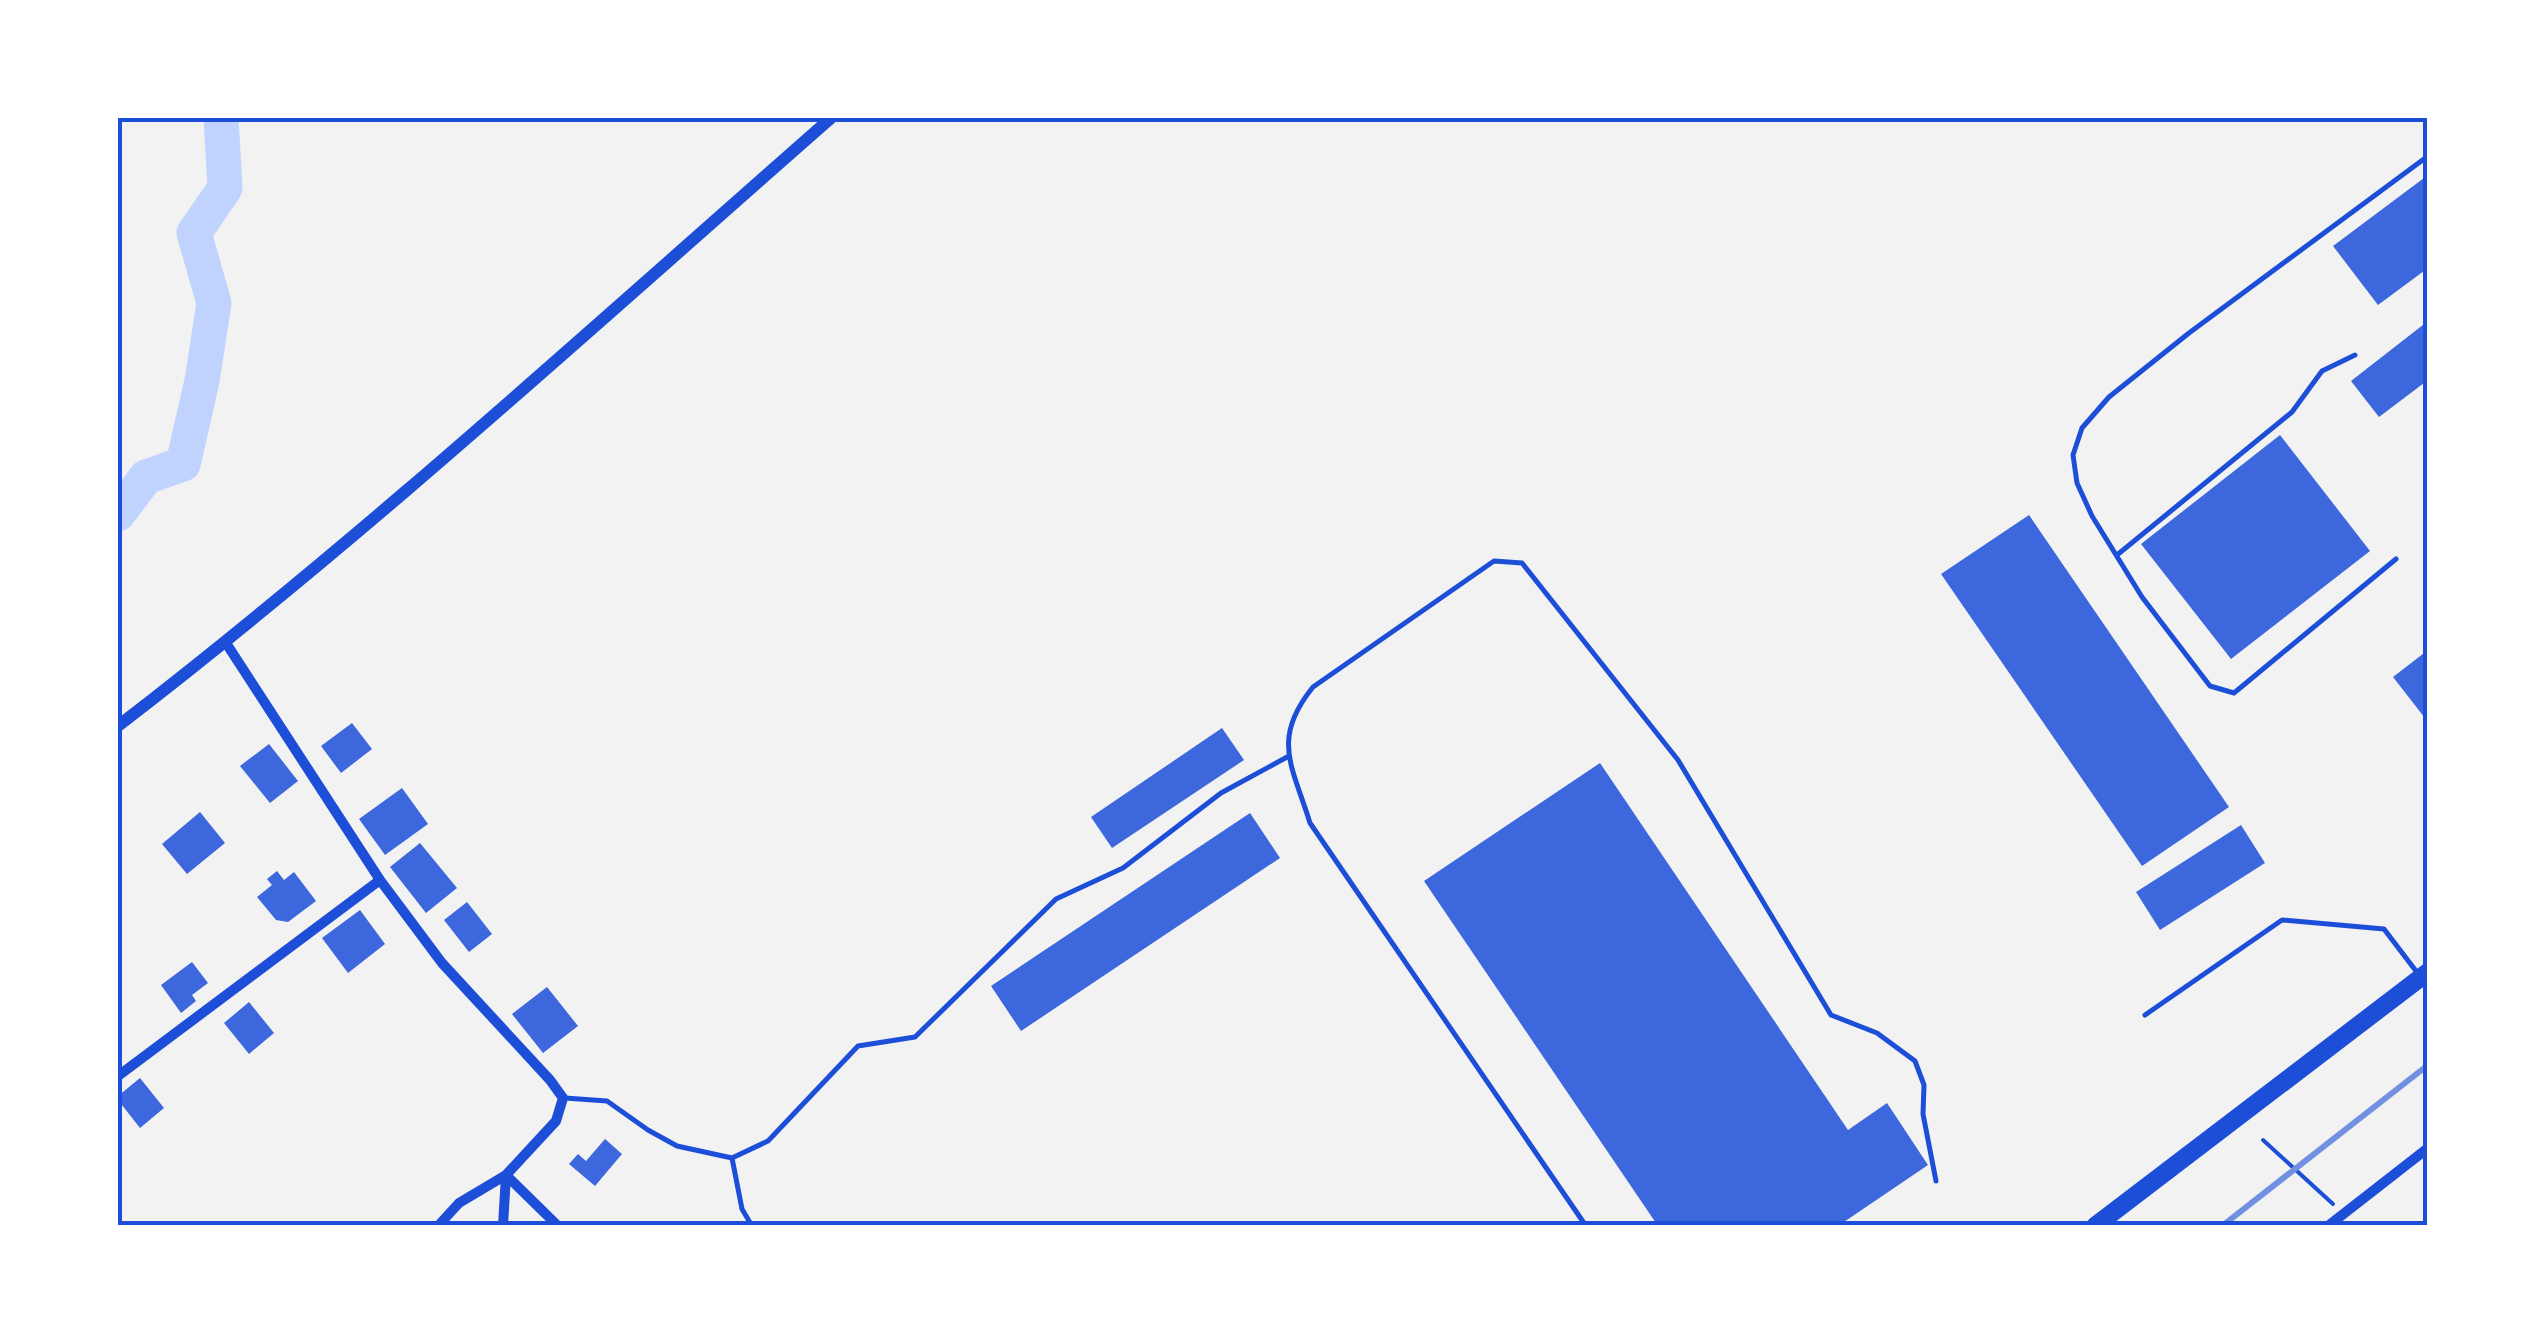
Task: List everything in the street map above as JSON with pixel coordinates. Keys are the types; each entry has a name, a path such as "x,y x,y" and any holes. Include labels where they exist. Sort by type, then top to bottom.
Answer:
{"highway":[{"path":"2096,1226 2424,975"}],"street":[{"path":"118,726 226,643 488,420 831,118"},
{"path":"226,643 380,880 442,963 562,1098 556,1122 506,1176 459,1203 438,1226"},
{"path":"118,1076 380,880"},
{"path":"2328,1226 2428,1148"},
{"path":"503,1226 506,1176"},
{"path":"506,1176 558,1226"}],"lane":[{"path":"2396,559 2234,693 2210,686 2142,597 2117,555 2077,483 2074,455 2082,428 2109,397 2189,332 2428,156"},
{"path":"2117,555 2292,412 2322,371 2354,354"},
{"path":"1586,1226 1310,823 1289,756 1287,732 1296,709 1313,687 1494,561 1522,563 1678,760 1831,1015 1877,1033 1915,1061 1924,1085 1923,1114 1936,1181"},
{"path":"562,1098 607,1101 678,1146 732,1158 768,1140 858,1046 915,1037 1056,899 1123,868 1221,793 1289,756"},
{"path":"2145,1015 2282,920 2384,929 2424,975"},
{"path":"732,1158 742,1209 752,1226"}],"path":[{"path":"2263,1140 2342,1213"}],"building":[{"path":"2428,175 2428,268 2378,305 2333,246"},
{"path":"2428,321 2428,380 2379,417 2351,381"},
{"path":"2280,435 2370,551 2231,659 2141,544"},
{"path":"2029,515 2229,807 2142,866 1941,574"},
{"path":"2428,650 2428,722 2393,677"},
{"path":"352,723 372,749 341,773 321,746"},
{"path":"1222,728 1244,760 1112,848 1091,817"},
{"path":"269,744 298,781 270,803 240,766"},
{"path":"1600,763 1848,1130 1887,1103 1928,1165 1838,1226 1658,1226 1424,881"},
{"path":"402,788 428,824 385,855 359,819"},
{"path":"200,812 225,843 187,874 162,844"},
{"path":"1250,813 1280,858 1021,1031 991,986"},
{"path":"2241,825 2265,863 2160,930 2136,892"},
{"path":"420,843 457,888 426,913 390,867"},
{"path":"277,871 284,880 294,872 316,901 288,922 276,920 257,897 272,885 267,879"},
{"path":"467,902 492,934 469,952 444,920"},
{"path":"360,910 385,944 348,973 322,938"},
{"path":"192,962 208,983 192,995 196,1001 181,1013 161,985"},
{"path":"547,987 578,1026 543,1053 512,1014"},
{"path":"249,1002 274,1033 249,1054 224,1023"},
{"path":"140,1078 164,1108 140,1128 118,1096"},
{"path":"605,1139 622,1154 595,1186 569,1164 578,1154 586,1161"}],"waterway":[{"path":"118,514 146,477 183,464 214,303 194,233 225,188 221,118"}],"railway":[{"path":"2222,1226 2428,1065"}]}
